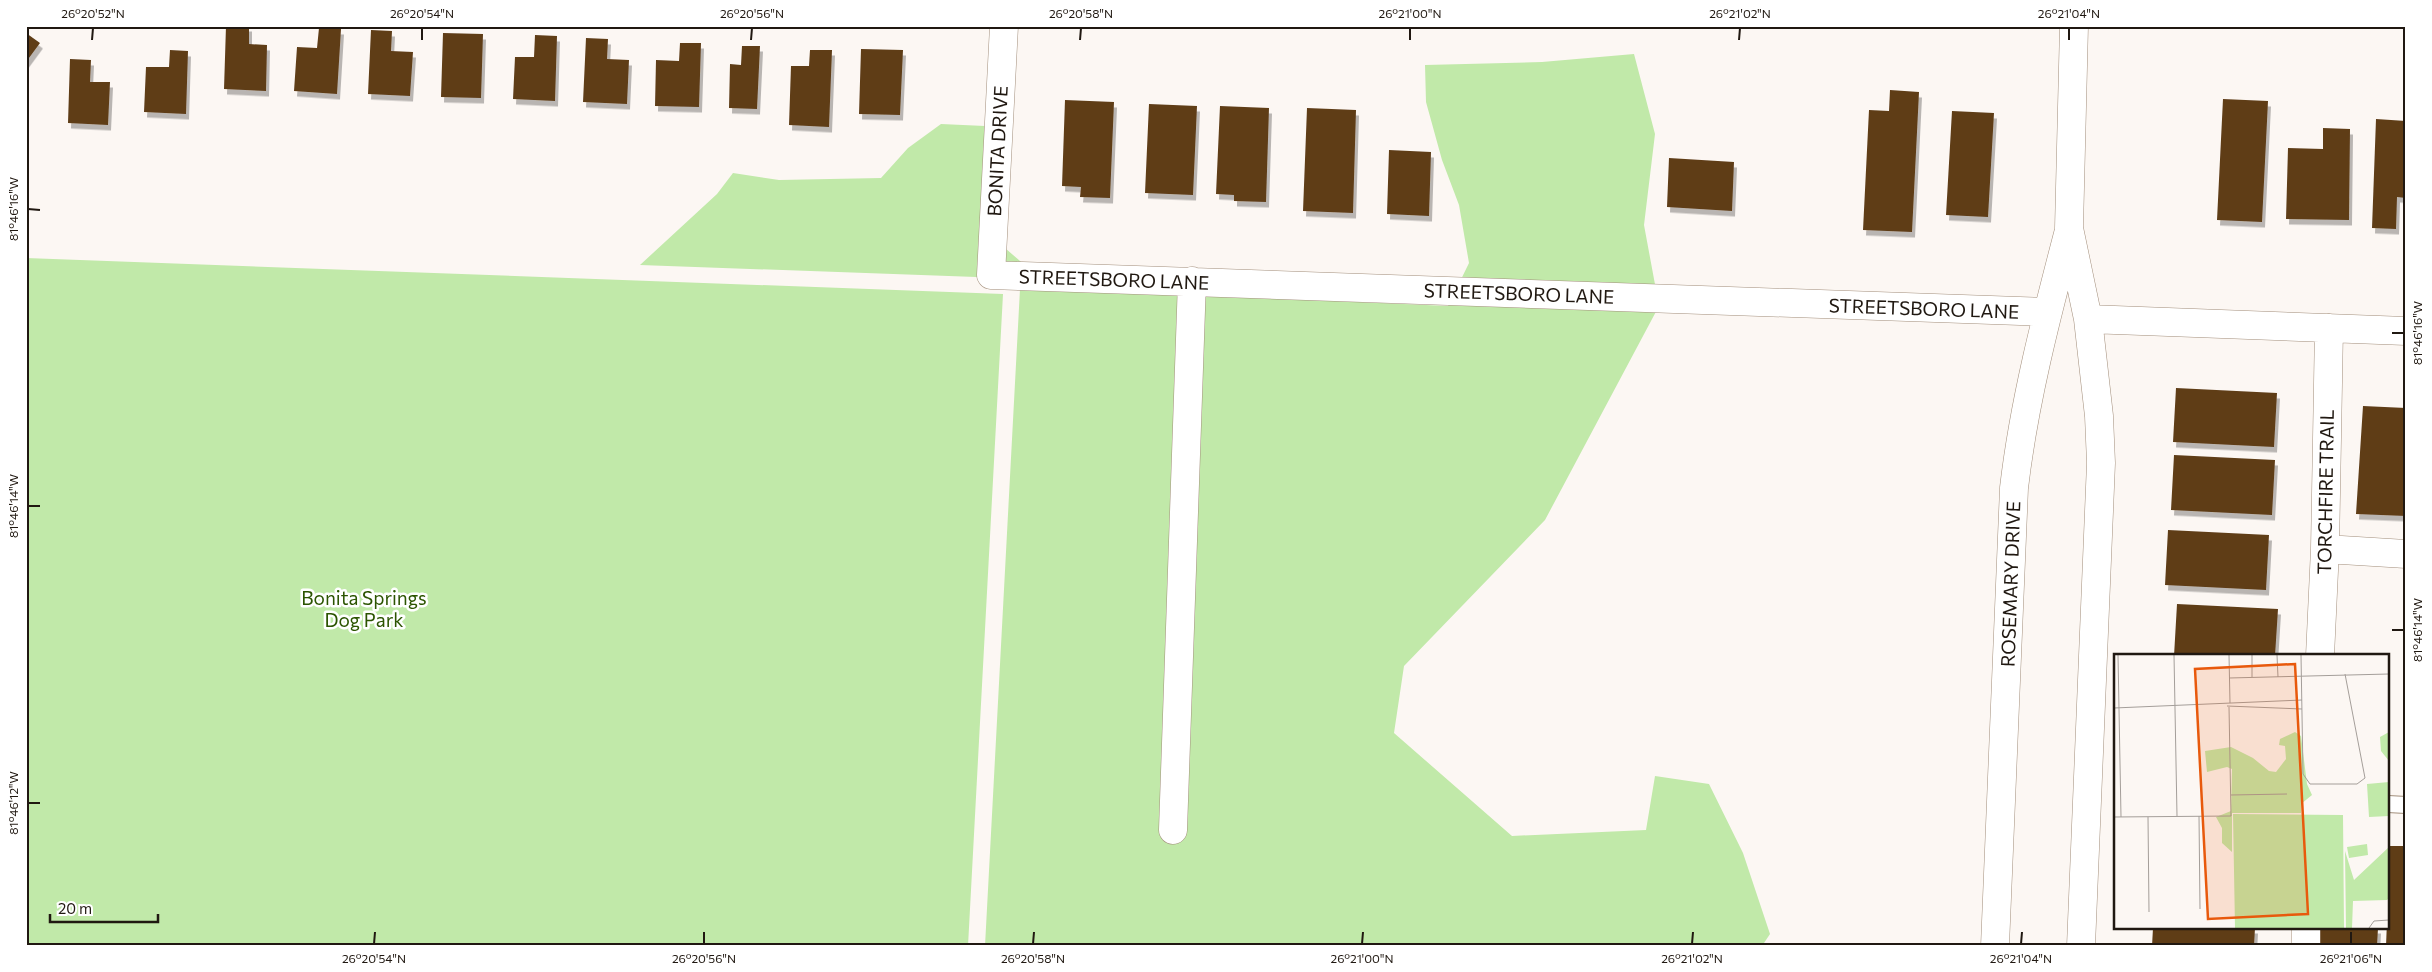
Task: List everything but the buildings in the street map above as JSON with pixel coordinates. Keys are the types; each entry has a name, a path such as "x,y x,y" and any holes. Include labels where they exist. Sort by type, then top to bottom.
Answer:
{"street":[{"name":"BONITA DRIVE","path":"991,275 1004,26"},
{"name":"ROSEMARY DRIVE","path":"2074,26 2070,228 2088,318 2099,416 2101,463 2080,946"},
{"name":"ROSEMARY DRIVE","path":"1996,946 2014,488 2020,439 2047,312 2070,228"},
{"name":"STREETSBORO LANE","path":"991,275 2047,312"},
{"path":"1173,830 1192,281"},
{"path":"2088,318 2406,331"},
{"name":"TORCHFIRE TRAIL","path":"2320,654 2325,550 2329,328"},
{"path":"2325,550 2406,554"},
{"path":"2306,930 2306,946"}],"lane":[{"path":"2390,804 2406,804"}],"green space":[{"path":"1634,54 1655,134 1644,225 1659,306 1545,520 1404,666 1394,733 1512,836 1646,830 1655,776 1709,784 1743,853 1770,934 1762,946 985,946 1020,289 1004,278 640,265 717,194 733,173 779,180 881,178 908,148 941,124 985,126 1005,248 1036,275 1093,290 1448,306 1469,263 1459,205 1442,160 1426,102 1425,65 1542,62"},
{"name":"Bonita Springs Dog Park","path":"26,258 1003,294 968,946 26,946"}]}
